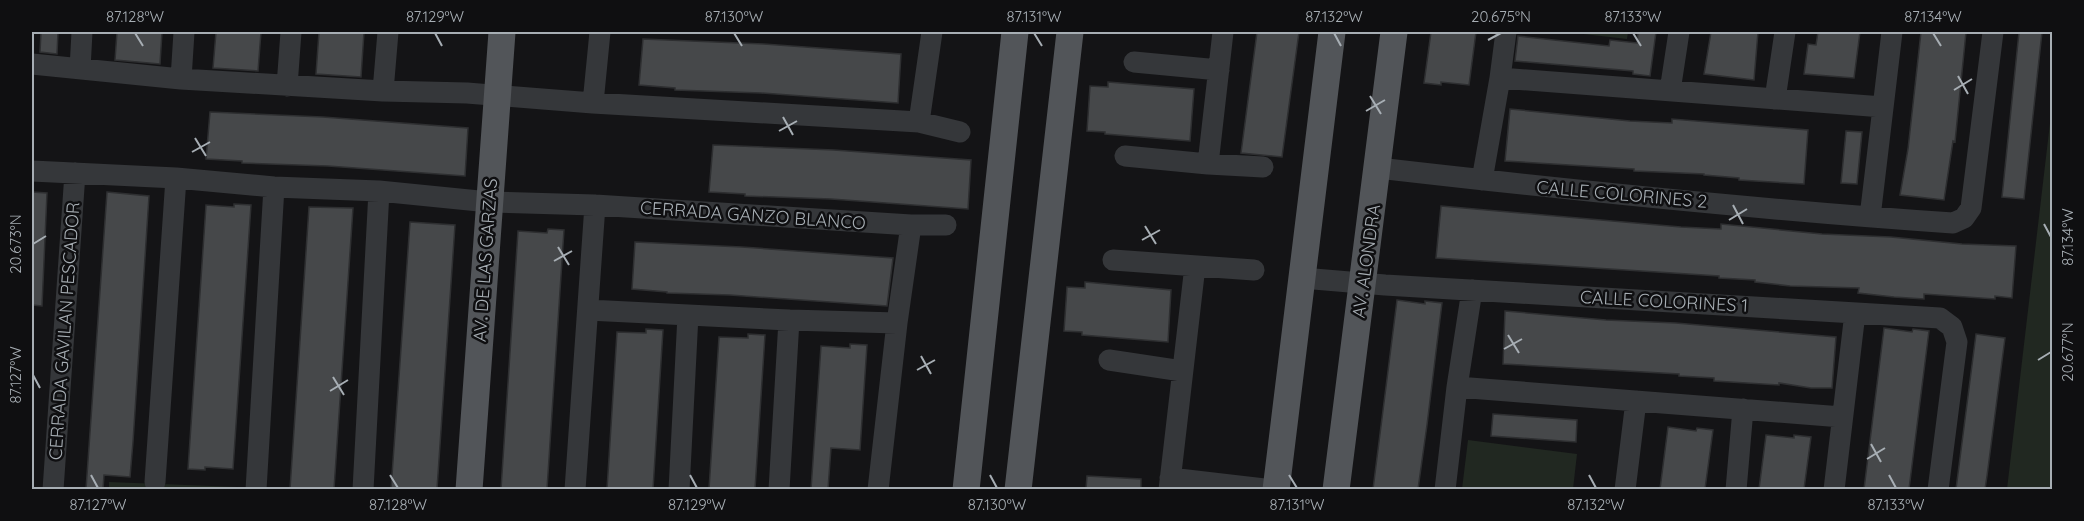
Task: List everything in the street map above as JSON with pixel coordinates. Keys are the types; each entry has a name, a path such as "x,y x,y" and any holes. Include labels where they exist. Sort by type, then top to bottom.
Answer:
{"main road":[{"name":"AV. DE LAS GARZAS","path":"469,489 478,200 506,97 502,32"},
{"path":"966,489 1015,32"},
{"path":"1018,489 1070,32"},
{"path":"1275,489 1332,32"},
{"name":"AV. ALONDRA","path":"1336,489 1374,284 1386,169 1394,32"}],"street":[{"path":"80,69 82,32"},
{"path":"181,79 184,32"},
{"path":"287,86 291,32"},
{"path":"383,91 388,32"},
{"path":"593,103 600,32"},
{"path":"919,122 932,32"},
{"path":"1208,164 1223,32"},
{"path":"1482,180 1506,32"},
{"path":"1670,91 1679,32"},
{"path":"1775,99 1785,32"},
{"path":"1870,218 1892,32"},
{"name":"CALLE COLORINES 2","path":"1386,169 1870,218 1953,223 1964,218 1971,208 1993,32"},
{"path":"1134,62 1219,70"},
{"path":"32,64 181,79 287,86 467,93 593,103 919,122 960,132"},
{"path":"1500,78 1883,107"},
{"path":"1125,156 1263,167"},
{"path":"32,171 176,178 274,187 380,191 478,200"},
{"name":"CERRADA GAVILAN PESCADOR","path":"53,489 75,173"},
{"path":"155,482 176,178"},
{"path":"256,489 274,187"},
{"path":"363,489 380,191"},
{"name":"CERRADA GANZO BLANCO","path":"478,200 911,225 946,225"},
{"path":"575,489 595,205"},
{"path":"878,489 911,225"},
{"path":"1113,260 1254,270"},
{"path":"1195,266 1169,484 1275,489"},
{"name":"CALLE COLORINES 1","path":"1302,278 1940,318 1952,327 1957,342 1938,489"},
{"path":"1445,489 1457,387 1472,290"},
{"path":"588,310 897,323"},
{"path":"1833,489 1855,313"},
{"path":"679,489 688,315"},
{"path":"779,489 789,320"},
{"path":"1109,360 1182,371"},
{"path":"1457,387 1842,417"},
{"path":"1625,489 1636,401"},
{"path":"1736,489 1743,410"}],"shaded area":[{"path":"1566,32 1628,32 1627,39"},
{"path":"2052,106 2052,489 2007,489"},
{"path":"1468,440 1577,454 1573,489 1462,489"},
{"path":"109,482 238,487 238,490 109,490"}],"building":[{"path":"41,32 58,32 57,54 40,52"},
{"path":"117,32 162,32 160,64 115,60"},
{"path":"216,32 261,32 258,71 213,68"},
{"path":"319,32 364,32 361,77 316,74"},
{"path":"1257,32 1299,32 1282,157 1241,153"},
{"path":"1431,32 1476,32 1469,85 1424,83"},
{"path":"1638,32 1656,32 1650,76 1633,74 1633,71 1515,61 1518,36 1609,46 1610,40 1637,43"},
{"path":"1711,32 1758,32 1754,80 1704,74"},
{"path":"1818,32 1860,32 1854,78 1804,74 1808,44 1816,45"},
{"path":"1921,32 1966,32 1955,142 1953,141 1944,200 1900,195 1908,149"},
{"path":"2019,32 2042,32 2024,199 2002,197"},
{"path":"643,39 764,44 901,54 898,103 761,93 675,90 675,88 639,85"},
{"path":"1108,82 1194,89 1190,141 1087,131 1090,86 1108,87"},
{"path":"1510,109 1630,121 1672,123 1672,119 1808,130 1804,184 1739,180 1739,178 1704,174 1505,161"},
{"path":"210,112 323,117 468,128 465,176 206,159"},
{"path":"1846,131 1862,132 1857,184 1841,183"},
{"path":"713,145 834,150 971,160 968,209 709,192"},
{"path":"32,192 47,193 42,306 32,305"},
{"path":"107,192 149,196 133,442 130,477 104,475 103,489 86,489"},
{"path":"234,204 251,205 233,469 205,467 205,470 188,469 206,205 234,207"},
{"path":"1441,206 1681,227 1721,229 1721,224 1822,234 2016,246 2012,298 1924,294 1924,299 1894,297 1858,293 1859,288 1790,286 1755,282 1755,280 1719,278 1719,276 1436,258"},
{"path":"309,207 353,208 334,489 290,489"},
{"path":"410,222 455,225 437,489 391,489"},
{"path":"548,229 564,230 547,489 501,489 518,231 547,233"},
{"path":"635,242 893,258 887,306 632,289"},
{"path":"1085,282 1171,290 1168,342 1082,335 1082,332 1064,331 1067,287 1085,288"},
{"path":"1397,300 1425,304 1425,301 1442,303 1427,425 1418,489 1373,489"},
{"path":"1505,311 1836,337 1832,388 1811,388 1779,383 1779,385 1714,381 1714,378 1679,376 1679,374 1503,364"},
{"path":"1884,328 1912,332 1913,329 1929,331 1909,489 1864,489"},
{"path":"646,329 663,330 653,489 607,489 617,332 646,333"},
{"path":"748,334 765,335 755,489 709,489 719,337 748,338"},
{"path":"1976,334 2005,338 1985,489 1956,489"},
{"path":"850,344 867,345 860,450 831,448 828,489 811,489 821,346 850,348"},
{"path":"1493,414 1577,420 1576,442 1491,436"},
{"path":"1668,427 1696,431 1697,428 1713,430 1705,489 1660,489"},
{"path":"1766,435 1811,437 1804,489 1759,489"},
{"path":"1087,476 1141,479 1141,489 1086,489"}]}
